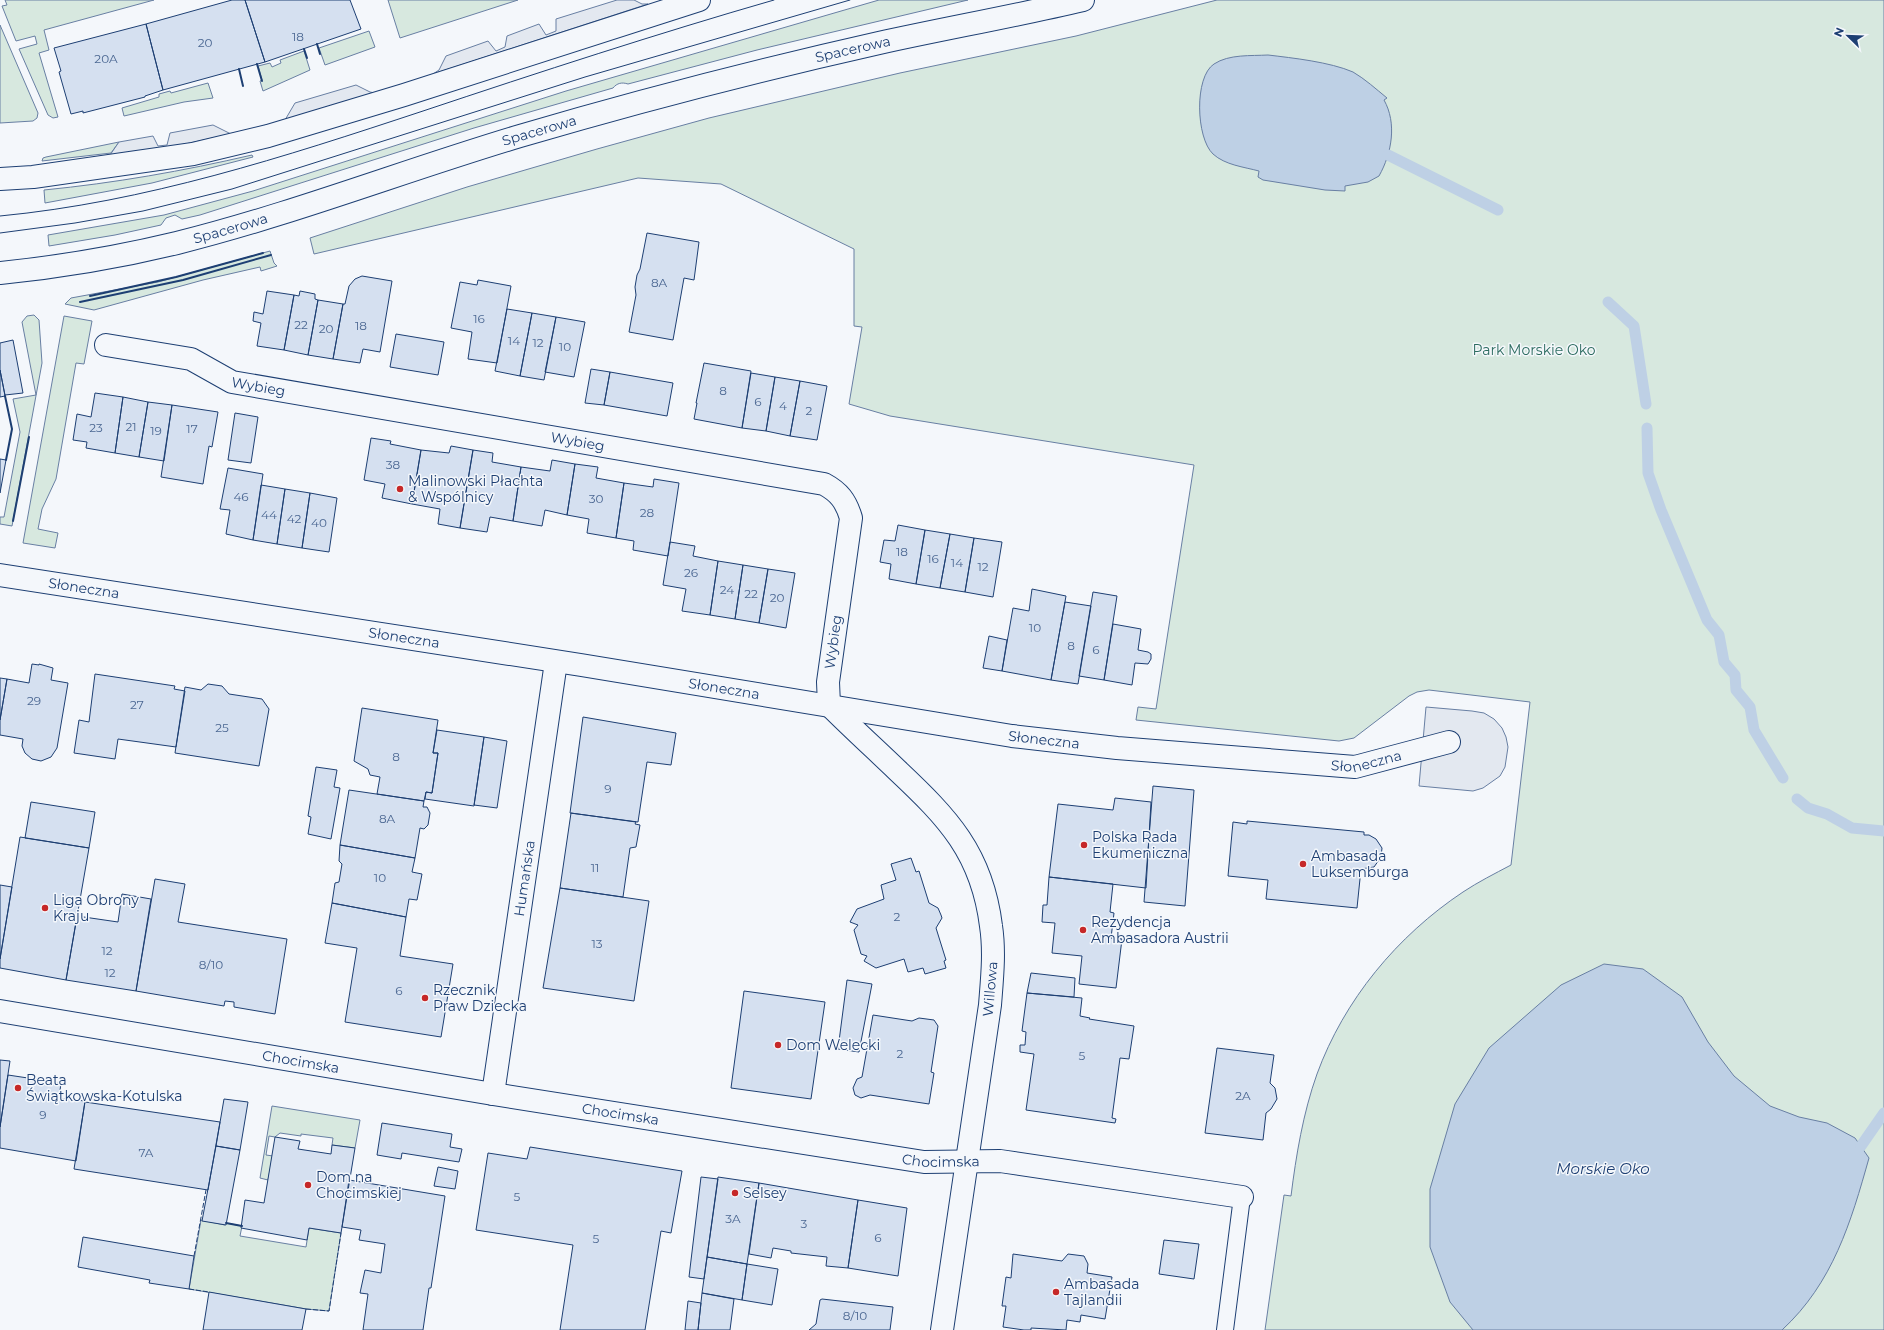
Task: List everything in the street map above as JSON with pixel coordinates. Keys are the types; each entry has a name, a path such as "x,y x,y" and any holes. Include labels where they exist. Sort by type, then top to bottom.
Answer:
{"street":[{"path":"0,179 33,177 193,154 268,136 404,95 616,25 699,0"},
{"name":"Spacerowa","path":"0,273 40,269 89,261 178,242 274,215 483,147 624,106 824,56 1083,0"},
{"name":"Wybieg","path":"106,345 191,359 232,382 824,484 835,490 842,497 851,518 828,682 828,705"},
{"name":"Słoneczna","path":"0,574 1042,740 1117,748 1355,767 1449,742"},
{"name":"Humańska","path":"493,1094 556,662"},
{"name":"Willowa","path":"828,705 930,801 948,820 963,842 975,865 986,895 991,926 992,974 990,1005 942,1330"},
{"name":"Chocimska","path":"0,1011 493,1094 924,1162 1000,1161 1242,1197"}],"lane":[{"path":"1224,1330 1242,1197"}],"green space":[{"path":"5,0 154,0 44,30 49,50 39,53 58,117 53,118 48,115 19,49 37,44 35,36 16,41 2,6 7,5"},
{"path":"388,0 518,0 400,38"},
{"path":"879,0 968,0 757,50 628,84 620,83 613,88 474,128 200,215 182,219 175,215 166,218 161,225 115,235 49,246 48,235 164,215 253,191 566,91"},
{"name":"Park Morskie Oko","path":"1217,0 1884,0 1884,1330 1265,1330 1284,1195 1291,1196 1304,1119 1317,1074 1328,1047 1358,995 1395,949 1439,909 1469,888 1511,865 1530,702 1429,690 1417,692 1409,696 1354,738 1339,741 1136,720 1138,707 1156,709 1194,465 890,416 849,404 862,327 854,326 854,249 721,184 638,178 314,254 310,238 467,187 597,149 709,118 900,73 1076,36"},
{"path":"0,25 38,113 37,118 33,121 0,123"},
{"path":"369,31 375,47 325,65 319,48"},
{"path":"304,51 310,70 263,91 258,66 270,63 272,67 281,63 280,60"},
{"path":"208,83 213,98 184,102 124,116 122,108 159,97 159,94 170,91 171,93"},
{"path":"119,142 111,153 42,161 43,158 46,157"},
{"path":"252,155 253,157 152,183 45,203 44,190 149,176"},
{"path":"270,251 274,263 277,266 261,271 260,267 203,280 94,310 65,304 71,298 158,282"},
{"path":"34,315 39,320 42,363 12,526 0,524 0,517 4,517 20,432 13,399 36,395 22,322 27,316"},
{"path":"64,316 92,321 84,364 76,363 56,479 42,509 38,529 58,533 55,548 23,543"},
{"path":"272,1106 360,1120 355,1148 332,1145 333,1138 280,1133 275,1137 269,1136 266,1155 273,1156 268,1180 260,1178"},
{"path":"201,1220 225,1225 226,1223 242,1226 240,1236 306,1247 309,1228 341,1233 329,1311 306,1309 189,1289"}],"shaded area":[{"path":"617,0 634,0 642,4 648,4 433,74 439,70 446,56 488,41 496,51 505,47 507,36 539,24 546,35 556,31 556,19"},
{"path":"356,85 375,93 285,120 295,103"},
{"path":"213,125 231,134 167,148 110,155 119,142 153,136 158,146 167,145 170,133"},
{"path":"1426,707 1484,713 1494,719 1502,728 1508,747 1505,767 1500,776 1483,788 1473,791 1419,786"}],"water":[{"path":"1268,55 1311,61 1353,72 1387,98 1384,100 1391,118 1392,128 1390,148 1379,176 1368,182 1345,186 1345,191 1325,190 1263,180 1258,177 1259,171 1223,161 1213,154 1207,146 1203,135 1200,108 1200,94 1203,81 1208,71 1214,64 1233,57"},
{"name":"Morskie Oko","path":"1604,964 1643,969 1682,997 1708,1042 1734,1076 1770,1106 1799,1117 1827,1123 1855,1138 1869,1158 1847,1228 1827,1272 1815,1292 1800,1312 1782,1330 1473,1330 1450,1302 1430,1247 1430,1189 1455,1104 1489,1048 1561,985"}],"building":[{"path":"232,0 245,0 265,62 163,90 146,24"},
{"path":"245,0 350,0 361,29 265,62"},
{"path":"146,24 163,90 145,97 83,113 83,111 71,114 54,48"},
{"path":"647,233 699,242 694,280 684,278 673,340 629,332 636,295 635,287 637,275 640,269"},
{"path":"362,276 392,281 380,352 363,349 360,363 333,359 343,304 345,304 349,286 355,279"},
{"path":"478,280 511,286 497,363 468,359 472,332 451,328 460,282 477,285"},
{"path":"267,291 294,295 284,350 257,346 261,323 253,321 254,312 263,314"},
{"path":"300,291 315,294 315,299 318,300 308,355 284,350 294,295 299,296"},
{"path":"318,300 343,304 333,359 308,355"},
{"path":"507,309 532,313 520,376 495,371"},
{"path":"532,313 556,317 544,380 520,376"},
{"path":"556,317 585,322 574,377 545,372"},
{"path":"396,334 444,342 438,375 390,367"},
{"path":"13,340 23,393 5,395 0,370 0,343"},
{"path":"704,363 751,371 742,428 694,419"},
{"path":"591,369 610,372 604,405 585,403"},
{"path":"0,370 5,396 0,397"},
{"path":"610,372 673,383 667,416 604,405"},
{"path":"751,373 775,377 766,431 742,428"},
{"path":"775,377 800,381 790,436 766,431"},
{"path":"800,381 827,386 817,440 790,436"},
{"path":"95,393 123,397 115,453 86,448 87,442 73,440 77,414 91,417"},
{"path":"123,397 148,402 139,457 115,453"},
{"path":"148,402 172,405 164,461 139,457"},
{"path":"172,405 218,412 212,447 209,446 203,484 161,477"},
{"path":"235,413 258,417 251,463 228,460"},
{"path":"371,438 391,441 390,444 421,450 412,504 382,498 385,484 364,480"},
{"path":"451,446 473,450 460,528 438,524 440,509 412,504 421,450 449,453"},
{"path":"473,450 493,453 492,462 521,467 513,521 490,517 487,532 460,528"},
{"path":"0,459 6,460 0,493"},
{"path":"552,460 575,464 567,515 545,510 542,526 513,521 521,467 550,471"},
{"path":"575,464 598,467 596,478 624,483 616,538 587,533 589,519 567,515"},
{"path":"228,468 263,474 253,540 226,534 230,510 220,509"},
{"path":"654,479 679,483 668,556 633,550 634,541 616,538 624,483 653,487"},
{"path":"261,485 285,489 277,544 253,540"},
{"path":"285,489 310,493 302,548 277,544"},
{"path":"310,493 337,498 329,552 302,548"},
{"path":"898,525 925,530 916,584 889,579 891,564 880,562 884,540 895,541"},
{"path":"925,530 950,534 940,588 916,584"},
{"path":"950,534 974,538 965,592 940,588"},
{"path":"974,538 1002,542 993,597 965,592"},
{"path":"670,542 695,546 693,556 718,561 710,615 682,611 686,589 663,585"},
{"path":"718,561 743,565 735,619 710,615"},
{"path":"743,565 768,569 759,623 735,619"},
{"path":"768,569 795,573 786,628 759,623"},
{"path":"1032,589 1066,596 1051,680 1002,671 1013,608 1029,611"},
{"path":"1093,592 1117,596 1104,680 1079,676"},
{"path":"1065,602 1091,606 1078,684 1051,680"},
{"path":"1113,624 1141,629 1138,650 1151,654 1151,659 1148,664 1135,663 1132,685 1104,680"},
{"path":"989,636 1007,640 1002,671 983,668"},
{"path":"32,664 39,664 53,668 51,680 68,683 57,748 51,757 41,761 32,759 25,753 22,746 23,739 0,735 0,720 7,679 29,683"},
{"path":"95,674 175,686 174,689 185,691 176,747 118,739 115,759 74,753 79,720 89,722"},
{"path":"0,678 7,679 0,720"},
{"path":"208,684 222,686 229,694 262,699 269,709 259,766 175,753 185,687 201,690"},
{"path":"362,708 438,720 433,753 438,753 432,793 426,792 424,801 377,794 380,777 370,775 368,769 354,761"},
{"path":"583,717 676,733 671,765 647,762 638,822 570,813"},
{"path":"437,730 484,737 474,806 425,799 426,792 432,793 438,753 433,753"},
{"path":"484,737 507,741 497,808 474,805"},
{"path":"316,767 337,770 334,787 340,788 331,839 308,834 311,817 308,816"},
{"path":"1153,786 1194,790 1185,906 1144,902"},
{"path":"349,790 424,801 423,807 427,807 430,813 428,825 424,829 420,828 415,858 340,845"},
{"path":"1115,798 1151,802 1146,888 1049,877 1058,804 1113,810"},
{"path":"31,802 95,812 89,848 25,838"},
{"path":"571,813 636,822 635,824 640,825 636,847 630,848 623,897 560,888"},
{"name":"Ambasada Luksemburga","path":"1247,821 1364,832 1364,835 1369,835 1376,839 1382,848 1381,857 1374,867 1361,869 1357,908 1266,899 1268,880 1228,876 1233,822 1247,824"},
{"path":"20,837 89,848 66,980 0,968 0,959"},
{"path":"340,845 415,858 412,872 422,874 417,900 409,899 406,917 332,903 335,883 339,882 342,864 339,861"},
{"path":"911,858 916,872 919,871 929,903 938,908 942,918 936,928 946,960 944,961 946,968 925,974 923,968 908,972 904,959 876,968 864,961 867,956 861,954 854,930 858,925 850,922 857,909 884,899 881,885 896,880 891,864"},
{"name":"Rezydencja Ambasadora Austrii","path":"1049,877 1113,884 1110,912 1114,913 1111,938 1122,939 1116,988 1079,984 1082,956 1052,953 1055,923 1042,922 1043,905 1047,905"},
{"path":"155,879 185,884 178,922 287,939 275,1014 234,1007 234,1002 225,1001 224,1006 136,991"},
{"path":"0,885 12,887 0,959"},
{"path":"560,888 649,901 634,1001 543,988"},
{"path":"122,894 151,899 136,991 66,980 77,916 118,922"},
{"path":"332,903 406,917 400,956 453,964 441,1037 345,1022 357,948 325,943"},
{"path":"1031,973 1075,978 1074,997 1027,993"},
{"path":"847,980 872,984 859,1052 838,1049"},
{"name":"Dom Welecki","path":"744,991 825,1002 811,1099 731,1088"},
{"path":"1027,993 1082,998 1080,1016 1090,1018 1089,1019 1134,1026 1129,1059 1120,1058 1112,1118 1116,1119 1115,1123 1026,1110 1034,1054 1020,1052 1020,1045 1025,1045 1026,1032 1022,1031"},
{"path":"873,1015 912,1021 919,1018 934,1020 938,1026 931,1072 934,1073 929,1104 870,1095 861,1098 855,1095 853,1088 857,1079 862,1077"},
{"path":"1217,1048 1274,1055 1270,1083 1275,1088 1277,1099 1271,1109 1266,1113 1263,1140 1205,1133"},
{"path":"0,1060 10,1061 0,1127"},
{"path":"8,1075 61,1083 59,1098 85,1101 76,1161 0,1148 0,1127"},
{"path":"224,1099 248,1102 240,1150 216,1146"},
{"path":"85,1102 220,1122 208,1190 74,1169"},
{"path":"382,1123 452,1134 450,1147 462,1149 459,1162 402,1153 401,1159 377,1155"},
{"name":"Dom na Chocimskiej","path":"275,1137 300,1141 298,1149 331,1154 332,1145 355,1148 341,1233 309,1228 307,1240 241,1228 245,1200 264,1203"},
{"path":"216,1146 240,1150 226,1225 202,1221"},
{"path":"530,1147 682,1171 671,1233 661,1231 645,1330 560,1330 573,1245 476,1230 488,1153 527,1159"},
{"path":"438,1167 458,1171 455,1189 434,1186"},
{"path":"701,1177 718,1179 704,1279 689,1277"},
{"path":"718,1177 759,1183 747,1264 707,1257"},
{"path":"349,1180 445,1196 423,1330 363,1330 368,1294 360,1293 365,1270 381,1273 385,1244 359,1240 361,1230 342,1227"},
{"path":"759,1183 858,1200 848,1268 826,1266 827,1257 791,1253 791,1251 773,1248 771,1258 749,1254"},
{"path":"858,1200 907,1208 898,1276 848,1268"},
{"path":"83,1237 194,1256 189,1289 149,1283 150,1280 78,1267"},
{"path":"1164,1240 1199,1244 1194,1279 1159,1274"},
{"name":"Ambasada Tajlandii","path":"1013,1254 1062,1261 1068,1254 1084,1256 1088,1264 1087,1273 1112,1277 1105,1319 1081,1315 1080,1322 1067,1320 1066,1330 1031,1328 1031,1330 1024,1330 1003,1327 1006,1306 1002,1306 1006,1277 1011,1278"},
{"path":"707,1257 747,1264 742,1300 702,1293"},
{"path":"747,1264 778,1269 772,1305 742,1300"},
{"path":"209,1292 306,1309 302,1330 203,1330"},
{"path":"702,1293 734,1299 730,1330 698,1330"},
{"path":"820,1300 893,1307 890,1330 809,1330 816,1324"},
{"path":"688,1301 701,1303 698,1330 685,1330"}],"waterway":[{"path":"1388,155 1498,210"},
{"path":"1608,302 1634,326 1646,404"},
{"path":"1647,428 1648,473 1661,510 1707,620 1719,635 1724,662 1735,675 1736,690 1750,707 1754,730 1783,778"},
{"path":"1797,799 1808,808 1827,814 1852,828 1884,831"},
{"path":"1861,1146 1884,1113"}],"tram line":[{"path":"0,216 108,200 214,176 319,145 598,54 774,0"},
{"path":"0,233 75,223 143,211 232,189 585,77 850,0"}],"fence":[{"path":"194,1256 206,1190"},
{"path":"306,1309 329,1311 341,1233"},
{"path":"189,1289 209,1292"}],"wall":[{"path":"317,44 320,54"},
{"path":"304,49 307,58"},
{"path":"257,64 262,81"},
{"path":"239,69 243,86"},
{"path":"90,296 176,277 263,253"},
{"path":"80,302 183,280 271,255"},
{"path":"5,396 12,429 6,460"},
{"path":"13,521 29,437"},
{"path":"226,1223 242,1226"}],"place":[{"name":"Malinowski Płachta & Wspólnicy","path":"400,489"},
{"name":"Polska Rada Ekumeniczna","path":"1084,845"},
{"name":"Ambasada Luksemburga","path":"1303,864"},
{"name":"Liga Obrony Kraju","path":"45,908"},
{"name":"Rezydencja Ambasadora Austrii","path":"1083,930"},
{"name":"Rzecznik Praw Dziecka","path":"425,998"},
{"name":"Dom Welecki","path":"778,1045"},
{"name":"Beata Świątkowska-Kotulska","path":"18,1088"},
{"name":"Dom na Chocimskiej","path":"308,1185"},
{"name":"Selsey","path":"735,1193"},
{"name":"Ambasada Tajlandii","path":"1056,1292"}]}
